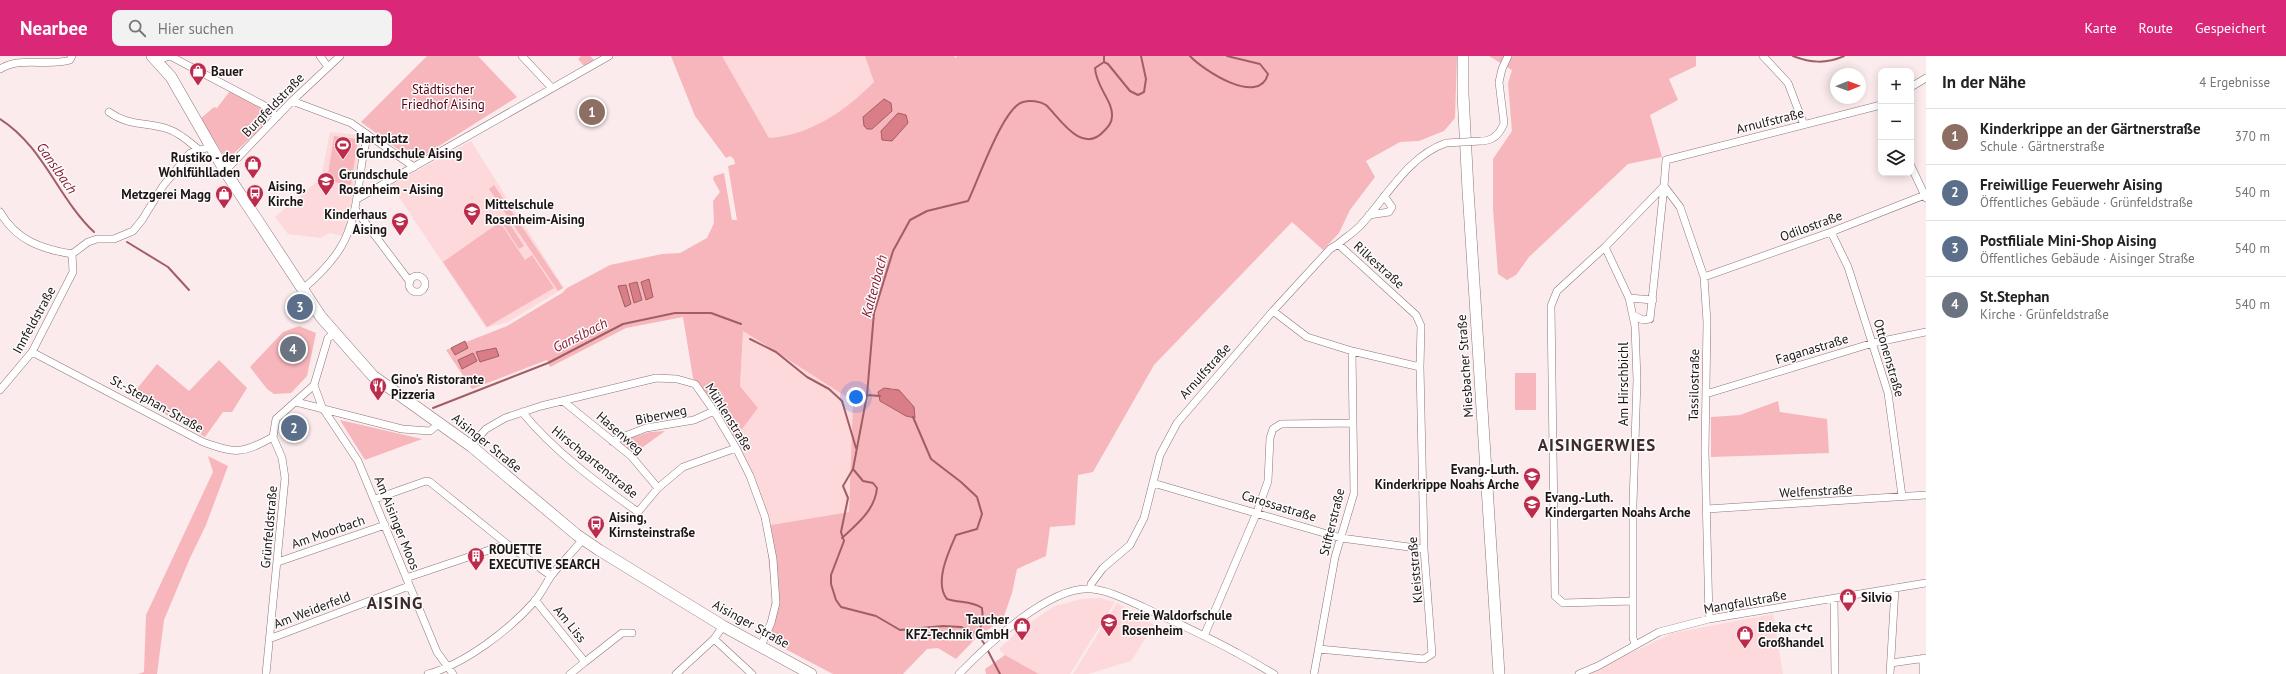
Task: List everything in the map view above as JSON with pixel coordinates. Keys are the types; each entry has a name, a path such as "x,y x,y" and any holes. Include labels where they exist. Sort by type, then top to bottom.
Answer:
{"main road":[{"name":"Miesbacher Straße","path":"1463,56 1463,94 1468,190 1499,674"},
{"name":"Aisinger Straße","path":"155,58 171,77 210,147 303,289 334,334 374,376 470,446 583,539 723,626 811,674"}],"street":[{"path":"0,69 23,62 61,63 70,60 72,56"},
{"path":"155,58 170,56 265,106 277,117"},
{"path":"320,56 328,67"},
{"name":"Burgfeldstraße","path":"225,171 292,101 340,56"},
{"path":"522,56 551,87"},
{"path":"357,199 551,87 609,56"},
{"path":"1338,244 1359,227 1384,196 1417,161 1433,148 1446,143 1481,141 1494,138 1504,123 1499,82 1502,69 1508,56"},
{"path":"1763,56 1788,83 1804,125"},
{"path":"1914,85 1926,78"},
{"path":"292,101 351,123 414,167"},
{"name":"Arnulfstraße","path":"1664,186 1666,160 1878,106"},
{"path":"109,112 120,120 166,128 180,134 198,150"},
{"path":"303,289 338,254 347,238 355,209 368,135"},
{"path":"0,212 13,230 34,245 53,252 72,254 88,242 97,239 114,238 132,231 142,220 163,186 190,153 210,147"},
{"path":"1914,172 1925,196"},
{"path":"1633,600 1563,603 1555,596 1551,306 1557,291 1605,247 1664,186"},
{"path":"1633,316 1644,320 1650,319 1664,186"},
{"name":"Tassilostraße","path":"1664,186 1680,207 1704,277 1707,322 1706,394 1709,619"},
{"path":"1369,215 1389,212 1392,207 1384,196"},
{"name":"Odilostraße","path":"1704,277 1831,232 1925,196"},
{"path":"355,209 410,282"},
{"name":"Ottonenstraße","path":"1831,232 1848,268 1888,393 1902,496"},
{"name":"Rilkestraße","path":"1273,311 1330,249 1338,244 1419,320 1420,367"},
{"name":"Am Hirschbichl","path":"1605,247 1629,298 1633,316 1637,380 1632,638 1635,644"},
{"name":"Innfeldstraße","path":"0,390 32,352 72,272 72,254"},
{"path":"1629,298 1653,300"},
{"path":"1273,311 1307,337 1352,351 1420,367"},
{"name":"Arnulfstraße","path":"1091,589 1091,584 1103,568 1130,544 1144,518 1160,455 1177,423 1273,311"},
{"name":"Faganastraße","path":"1706,394 1873,343 1926,332"},
{"path":"273,437 276,419 314,385 328,338 334,334"},
{"name":"Stifterstraße","path":"1314,674 1341,538 1354,493 1352,351"},
{"name":"St.-Stephan-Straße","path":"32,352 203,442 229,451 246,449 273,437"},
{"name":"Kleiststraße","path":"1319,649 1424,659 1431,657 1433,649 1424,549 1420,367"},
{"name":"Mühlenstraße","path":"470,446 486,429 505,418 522,412 656,378 677,379 694,384 714,411 736,448 750,476 765,517 773,559 776,603 772,623 761,646"},
{"name":"Am Aisinger Moos","path":"314,385 322,407 358,460 437,652 453,674"},
{"name":"Hasenweg","path":"563,401 631,456 658,488"},
{"path":"296,402 322,407 402,429 430,431 440,423"},
{"name":"Biberweg","path":"612,441 646,428 694,420 714,411"},
{"name":"Hirschgartenstraße","path":"522,412 538,431 598,483 638,512 658,488 682,466 736,448"},
{"path":"1204,636 1257,512 1268,481 1270,438 1273,429 1281,424 1354,423"},
{"name":"Grünfeldstraße","path":"266,674 285,478 282,458 273,437"},
{"path":"375,499 426,481 430,482 507,544 551,576"},
{"name":"Carossastraße","path":"1153,482 1341,538 1424,549"},
{"name":"Welfenstraße","path":"1707,509 1926,495"},
{"name":"Am Moorbach","path":"278,562 385,525"},
{"path":"428,674 448,667 479,648 512,623 535,600 551,576 583,539"},
{"path":"406,578 507,544"},
{"name":"Mangfallstraße","path":"1579,674 1598,666 1635,644 1659,632 1709,619 1926,583"},
{"name":"Am Weiderfeld","path":"269,639 409,586"},
{"path":"1890,674 1895,588"},
{"path":"959,674 978,654 1043,603 1060,595 1091,589 1117,595 1204,636 1274,674"},
{"path":"1834,598 1836,674"},
{"name":"Am Liss","path":"535,600 585,662"},
{"path":"676,674 714,639 723,626"},
{"name":"Am Liss","path":"570,674 622,633 632,633"},
{"path":"714,639 752,674"},
{"path":"1891,663 1924,658 1923,674"}],"shaded area":[{"path":"722,56 865,56 875,82 855,101 821,124 784,137 769,138"},
{"path":"884,99 891,103 892,111 872,129 867,129 864,126 863,117"},
{"path":"898,113 906,115 908,123 892,141 882,140 881,131"},
{"name":"Grundschule Rosenheim - Aising","path":"330,132 357,135 361,139 350,214 345,237 330,233 321,238 288,234 275,217 321,178"},
{"name":"Mittelschule Rosenheim-Aising","path":"471,141 564,288 508,322 486,328 391,185"},
{"path":"649,279 653,297 646,300 641,282"},
{"path":"637,282 642,300 634,303 629,284"},
{"path":"626,285 631,304 625,307 618,286"},
{"path":"743,331 853,401 849,512 765,526 733,441 758,408 740,386"},
{"path":"465,341 468,348 455,355 451,348"},
{"path":"496,348 499,356 480,362 476,352"},
{"path":"473,353 477,361 462,369 458,360"},
{"path":"884,388 899,390 914,407 915,418 906,416 880,401 878,392"},
{"path":"1100,598 1115,602 1070,674 1039,674 1005,655 999,649 1020,629 1055,606 1081,599"},
{"path":"1117,603 1154,625 1131,661 1088,674 1073,674"},
{"path":"1773,614 1783,674 1587,674 1673,633"}],"green space":[{"name":"Städtischer Friedhof Aising","path":"427,56 478,56 517,97 420,158 407,156 361,122"},
{"path":"581,56 590,56 594,60 584,66 578,59"},
{"path":"671,56 722,56 769,138 784,136 813,127 839,112 863,93 874,82 865,56 954,56 956,58 957,56 1457,56 1455,118 1444,131 1419,141 1400,142 1366,161 1375,177 1350,210 1339,233 1323,250 1292,222 1154,365 1093,472 1078,475 1075,525 1050,527 1046,556 1017,569 1012,593 1003,619 976,638 956,659 938,648 927,649 903,674 833,674 770,641 772,593 765,526 849,512 853,401 743,331 740,386 758,408 733,441 693,378 683,317 626,328 550,367 547,360 472,389 446,350 507,326 562,293 567,288 610,265 662,254 680,253 707,238 714,223 713,201 720,192 713,179 714,176 724,173 732,220 737,220 728,166 735,164 734,159 730,156 726,158 695,116","holes":["893,388 915,418 906,416 880,401 880,390"]},
{"path":"1489,56 1696,56 1696,66 1669,79 1678,100 1650,115 1662,157 1628,164 1529,257 1516,275 1507,280 1498,274 1493,209 1493,159 1512,131 1508,83 1512,70"},
{"path":"230,91 262,108 268,116 264,125 227,160 200,119 214,107 217,108"},
{"name":"Hartplatz Grundschule Aising","path":"334,136 358,139 351,185 327,181"},
{"path":"494,185 563,288 558,291 489,189"},
{"path":"507,220 524,246 519,249 502,223"},
{"path":"500,222 525,260 532,255 554,288 487,327 443,262"},
{"path":"299,326 316,333 307,376 291,393 274,394 267,389 250,367 283,332"},
{"path":"219,360 247,388 232,412 223,412 205,437 132,395 157,364 189,391"},
{"path":"1515,373 1536,373 1536,410 1515,410"},
{"path":"1778,401 1780,412 1827,419 1829,453 1711,457 1711,417 1740,415"},
{"path":"340,420 422,439 365,460"},
{"path":"665,431 632,455 619,441 650,432"},
{"path":"208,456 228,466 206,525 190,558 164,620 157,674 138,674 144,672 146,615 213,472"},
{"path":"1005,655 1039,674 986,674 985,669"}],"waterway":[{"name":"Kaltenbach","path":"1104,56 1104,62"},
{"name":"Kaltenbach","path":"985,645 978,634 961,627 943,626 900,630 876,616 841,607 836,600 831,584 831,575 844,541 841,532 848,498 843,486 853,469 867,395 874,313 893,251 910,220 927,211 968,201 999,130 1015,107 1026,101 1041,103 1046,105 1064,125 1079,137 1087,139 1096,138 1104,131 1111,121 1112,110 1098,81 1095,68 1104,62 1108,64 1130,91 1138,95 1144,92 1146,79 1141,56"},
{"name":"Kaltenbach","path":"1190,56 1206,69 1230,83 1254,87 1263,83 1268,74 1260,64 1227,56"},
{"path":"1793,56 1818,62 1837,59 1844,56"},
{"name":"Ganslbach","path":"0,119 15,130 28,143 70,204 94,232"},
{"name":"Ganslbach","path":"127,242 168,267 189,290"},
{"name":"Ganslbach","path":"433,408 548,363 623,324 675,313 711,313 741,324"},
{"name":"Ganslbach","path":"750,339 776,352 807,377 829,389 842,401 856,448"},
{"path":"867,395 880,396"},
{"path":"913,417 931,459 961,482 977,497 982,514 977,529 956,535 946,559 942,576 942,585 943,592 947,599 974,604 982,608 983,620 978,634"},
{"path":"842,538 869,510 876,496 877,488 873,483 863,481 853,469"},
{"name":"Kaltenbach","path":"987,649 1000,674"}],"place":[{"name":"Bauer","path":"198,86"},
{"name":"Kinderkrippe an der Gärtnerstraße","path":"592,112"},
{"name":"Hartplatz Grundschule Aising","path":"343,160"},
{"name":"Rustiko - der Wohlfühlladen","path":"253,179"},
{"name":"Grundschule Rosenheim - Aising","path":"326,196"},
{"name":"Aising, Kirche","path":"255,208"},
{"name":"Metzgerei Magg","path":"224,209"},
{"name":"Mittelschule Rosenheim-Aising","path":"472,226"},
{"name":"Kinderhaus Aising","path":"400,236"},
{"name":"Postfiliale Mini-Shop Aising","path":"300,307"},
{"name":"St.Stephan","path":"293,349"},
{"name":"Gino's Ristorante Pizzeria","path":"378,401"},
{"name":"Freiwillige Feuerwehr Aising","path":"294,428"},
{"name":"Evang.-Luth. Kinderkrippe Noahs Arche","path":"1532,491"},
{"name":"Evang.-Luth. Kindergarten Noahs Arche","path":"1532,519"},
{"name":"Aising, Kirnsteinstraße","path":"596,539"},
{"name":"ROUETTE EXECUTIVE SEARCH","path":"476,571"},
{"name":"Silvio","path":"1848,612"},
{"name":"Freie Waldorfschule Rosenheim","path":"1109,637"},
{"name":"Taucher KFZ-Technik GmbH","path":"1022,641"},
{"name":"Edeka c+c Großhandel","path":"1745,649"}],"district":[{"name":"AISINGERWIES","path":"1597,445"},
{"name":"AISING","path":"395,603"}]}
